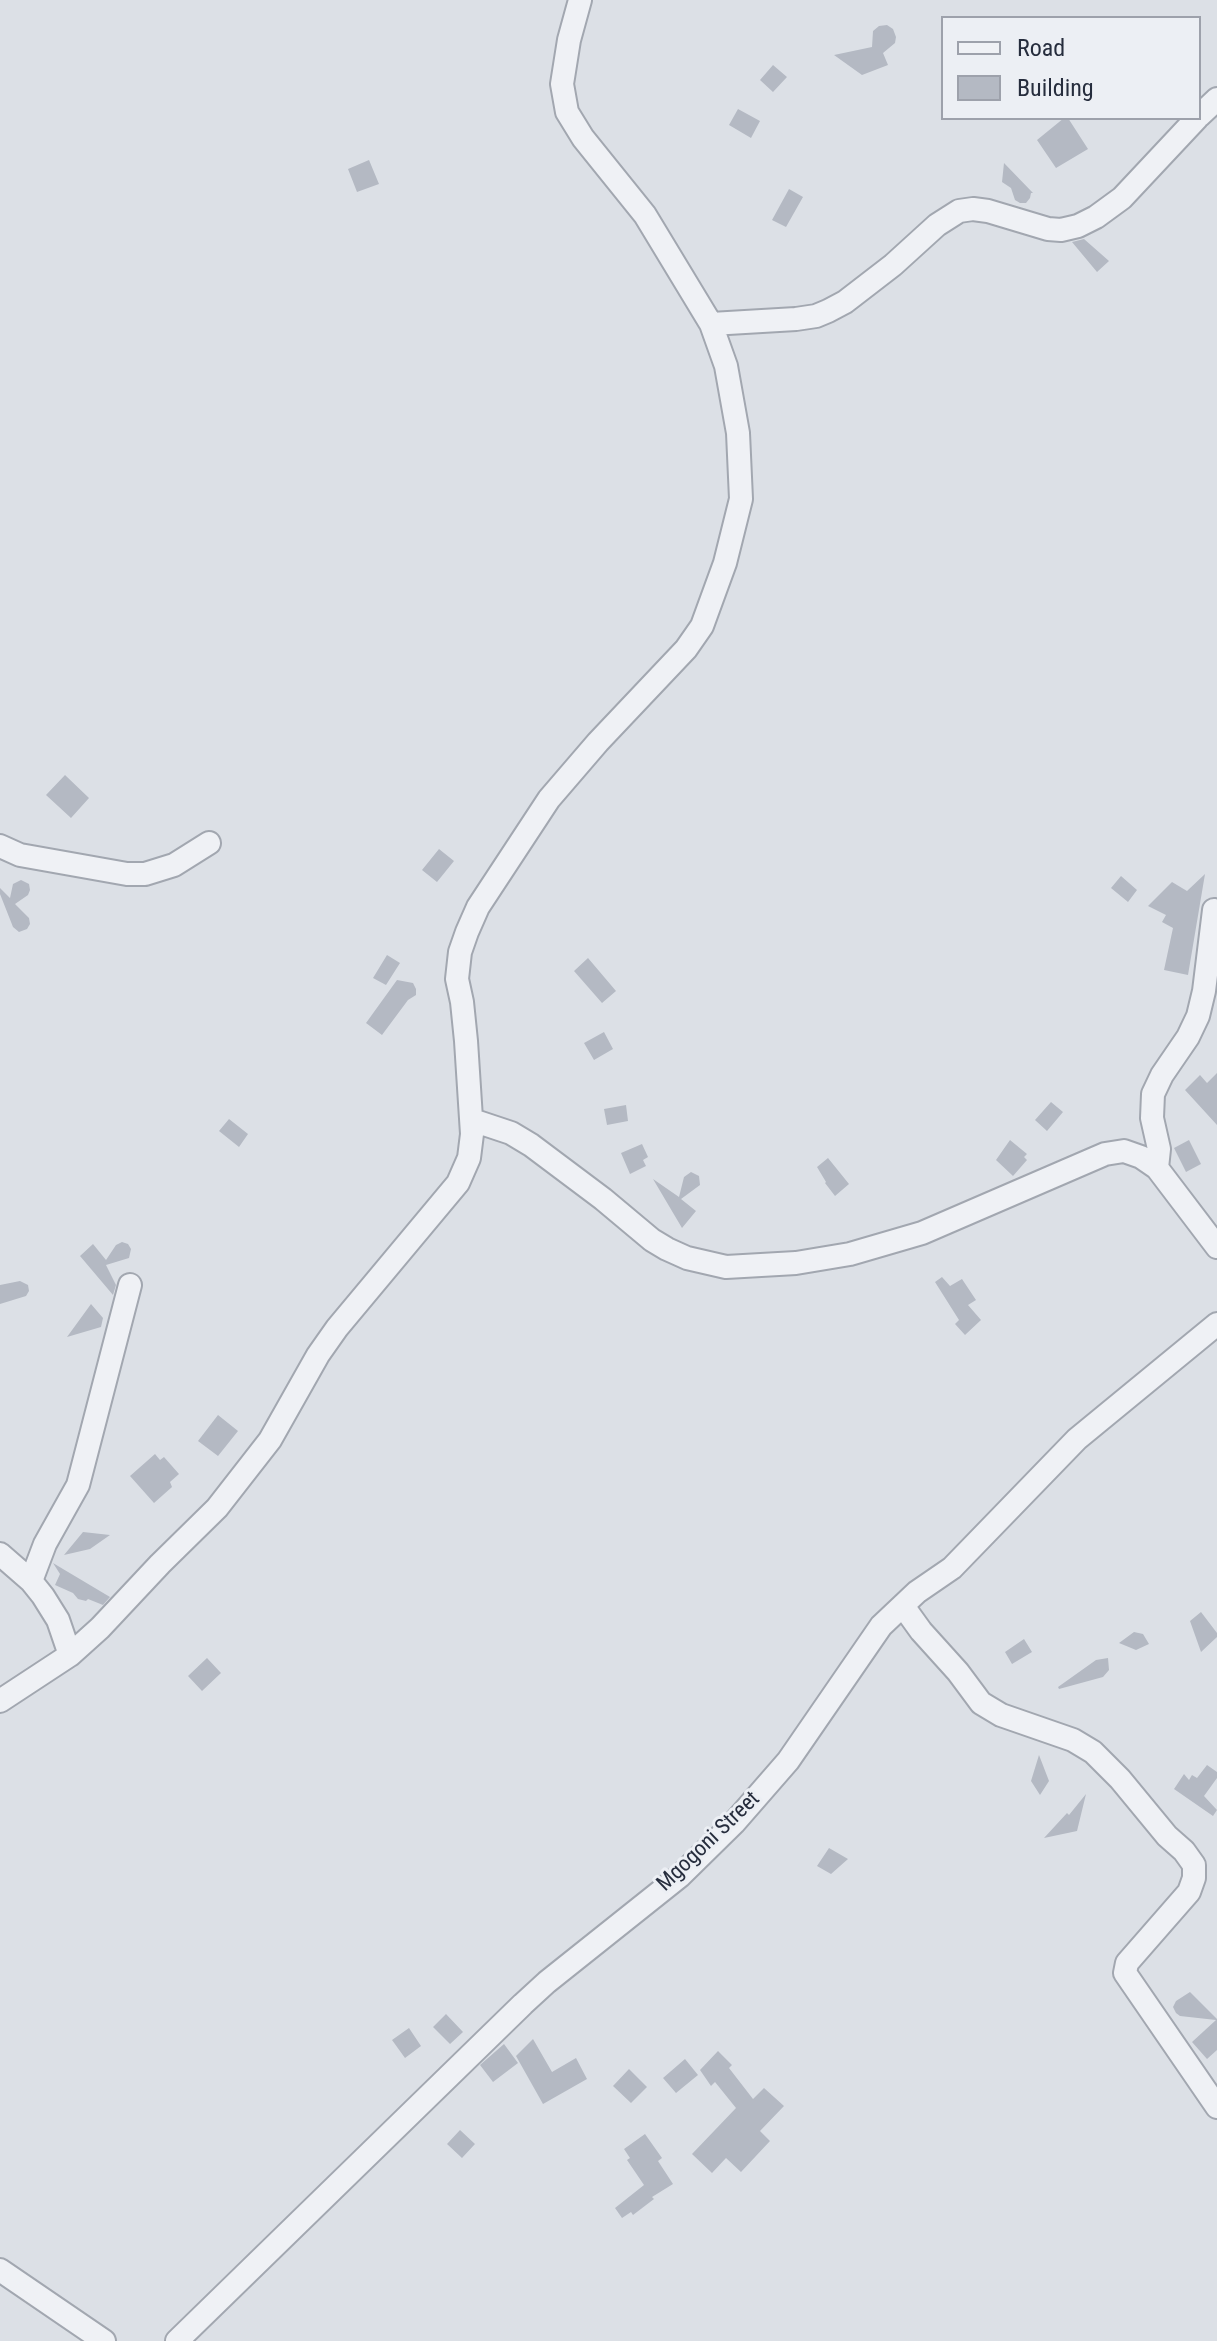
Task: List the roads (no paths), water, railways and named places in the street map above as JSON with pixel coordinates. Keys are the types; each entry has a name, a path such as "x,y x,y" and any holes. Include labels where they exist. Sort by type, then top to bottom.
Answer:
{"street":[{"path":"0,1701 70,1655 217,1508 270,1440 318,1355 337,1328 458,1183 469,1158 472,1120 462,1002 457,979 460,952 478,907 549,799 686,649 702,626 725,563 741,499 741,469 726,366 711,324 645,215 579,132 567,112 562,84 580,0"},
{"path":"1201,114 1217,99"},
{"path":"711,324 796,319 828,311 845,302 925,239 937,225 959,211 988,211 1048,229 1078,226 1122,198 1195,120"},
{"path":"0,846 20,855 127,874 145,874 174,865 209,843"},
{"path":"1157,1168 1159,1149 1152,1118 1153,1094 1198,1016 1214,910"},
{"path":"472,1120 511,1133 531,1145 667,1249 687,1258 726,1267 783,1264 850,1254 922,1233 1105,1154 1124,1151 1141,1157 1157,1168 1217,1247"},
{"path":"31,1581 45,1544 78,1485 130,1285"},
{"name":"Mgogoni Street","path":"177,2341 523,2004 680,1876 734,1823 788,1761 881,1626 917,1592 952,1568 1077,1439 1217,1324"},
{"path":"0,1554 43,1596 58,1620 70,1655"},
{"path":"903,1606 981,1703 1001,1715 1073,1740 1093,1752 1194,1865 1189,1892 1127,1963 1125,1973 1217,2107"},
{"path":"0,2270 104,2341"}]}
